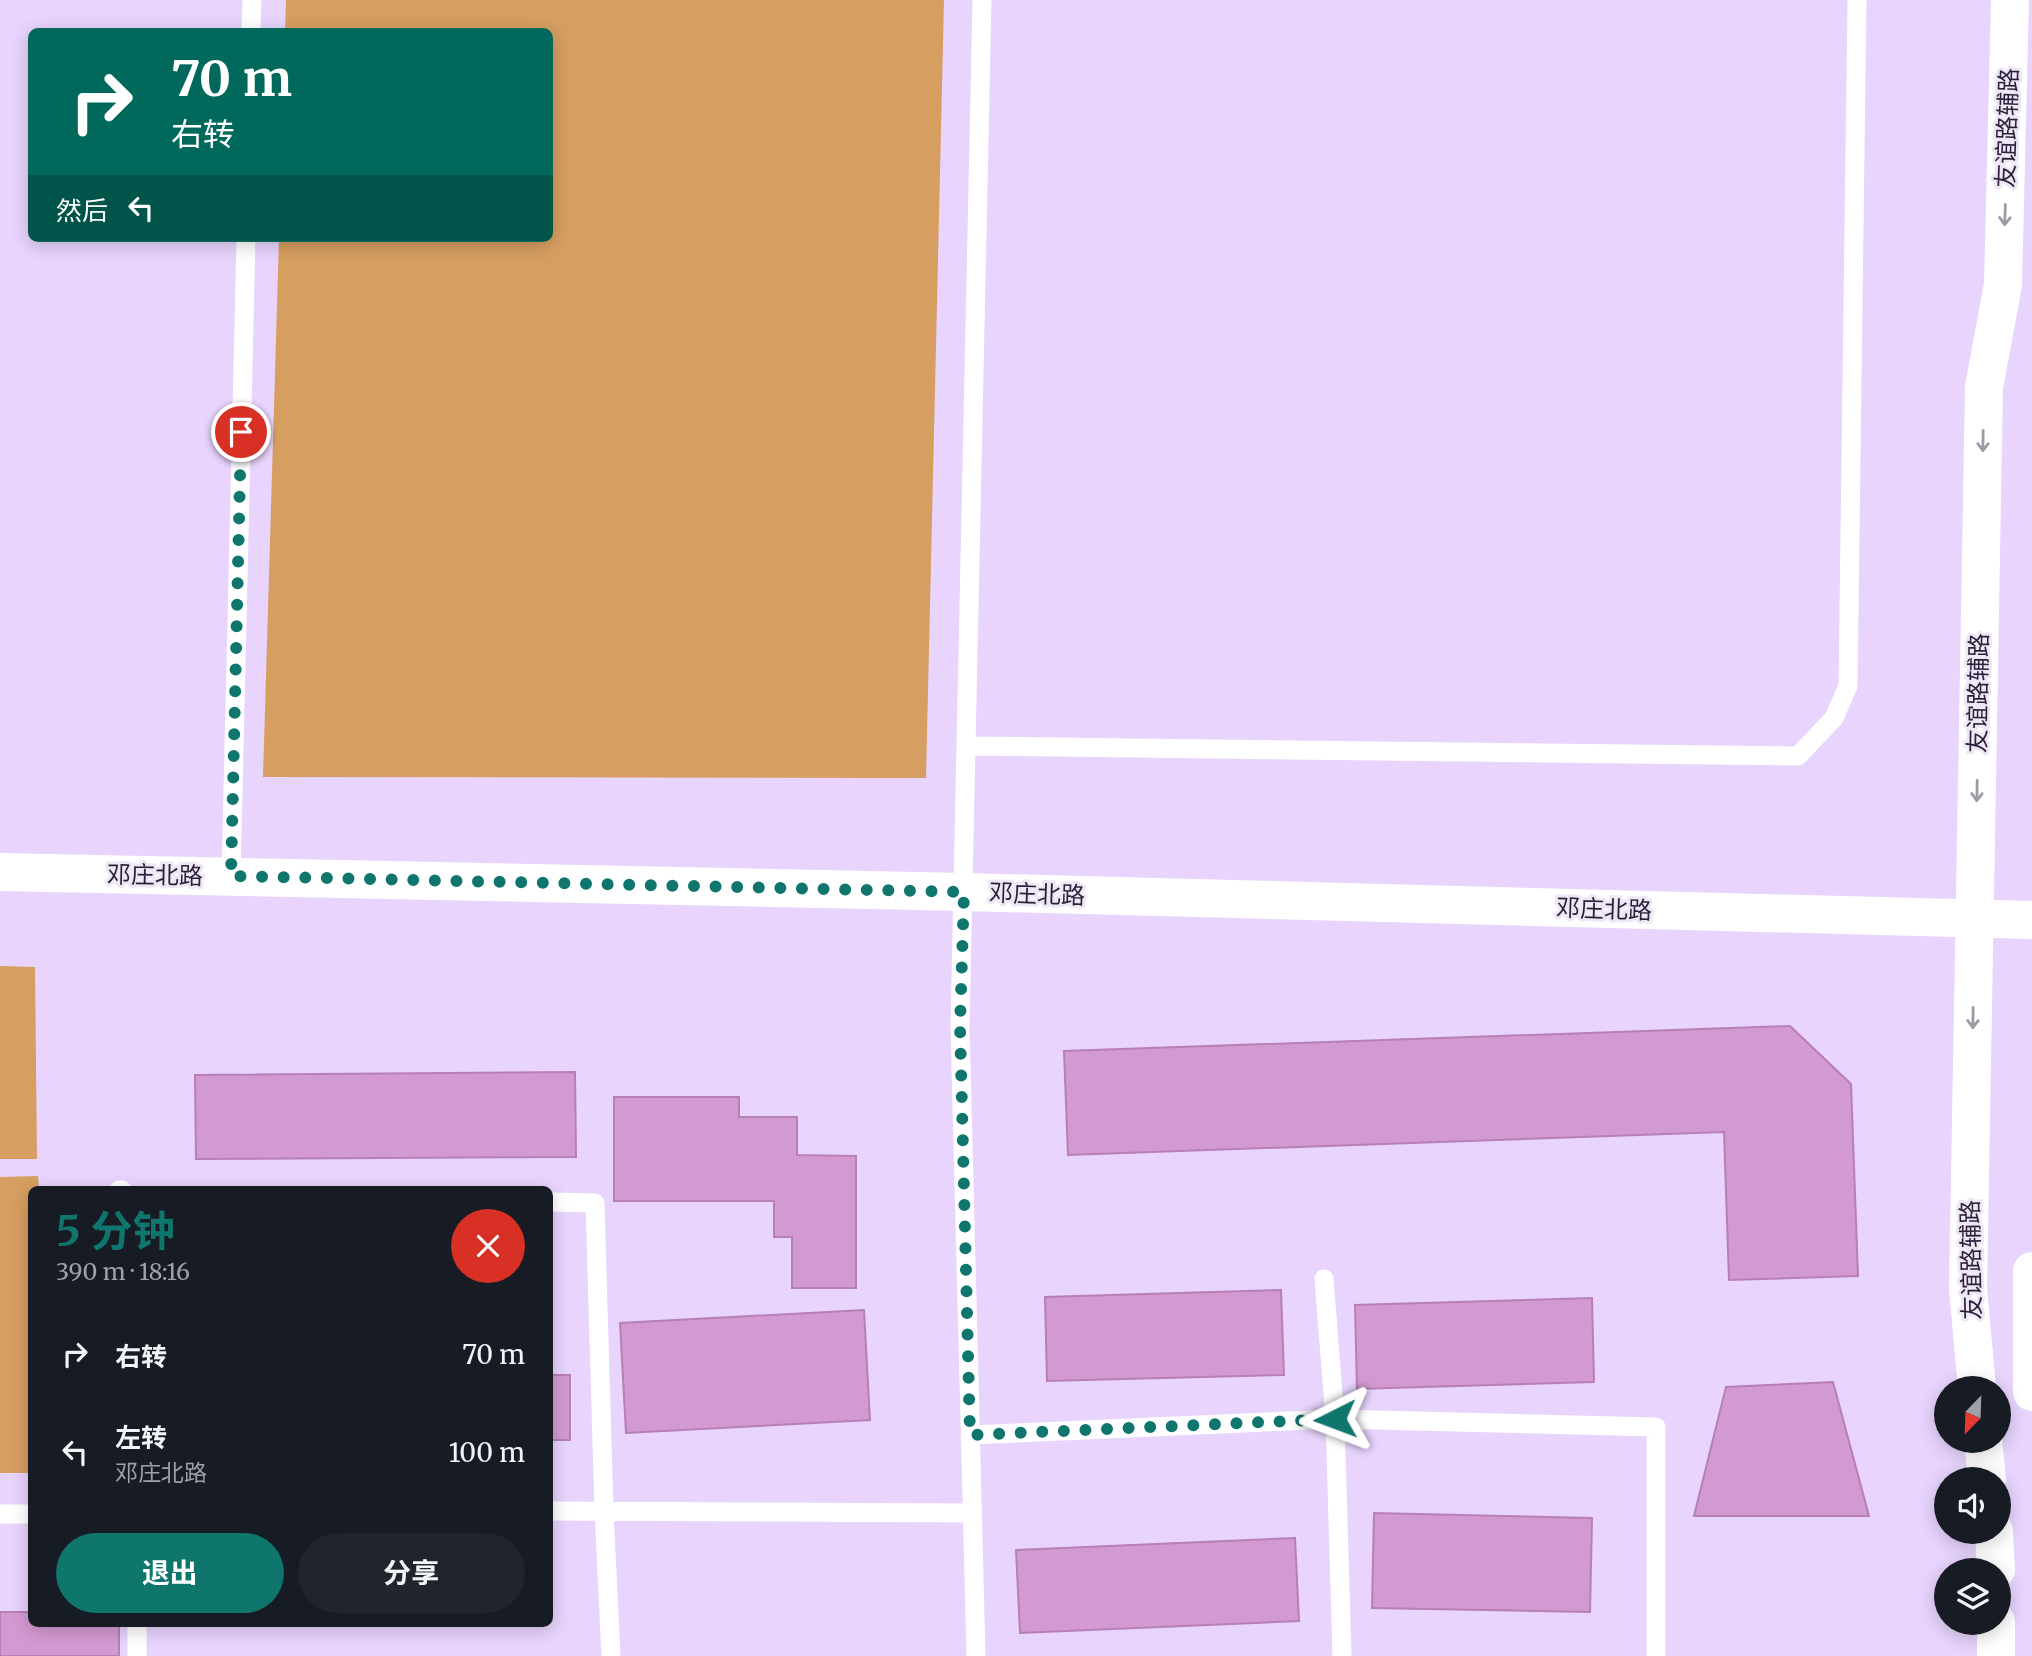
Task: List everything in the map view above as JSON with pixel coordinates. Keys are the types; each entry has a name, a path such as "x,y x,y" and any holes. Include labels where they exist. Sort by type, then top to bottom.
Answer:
{"street":[{"name":"友谊路辅路","path":"1976,1376 1968,1289 1984,387 2003,285 2010,0"},
{"name":"邓庄北路","path":"0,872 964,892 2032,920"},
{"path":"2032,1271 2032,1392"},
{"path":"1996,1635 1997,1656"}],"lane":[{"path":"251,28 252,0"},
{"path":"976,1656 960,1026 982,0"},
{"path":"967,746 1798,756 1835,718 1848,685 1857,0"},
{"path":"231,876 246,242"},
{"path":"553,1202 595,1203 611,1656"},
{"path":"1324,1279 1335,1419 1342,1656"},
{"path":"970,1435 1335,1419 1656,1427 1656,1656"},
{"path":"553,1511 972,1513"},
{"path":"0,1514 28,1514"},
{"path":"137,1627 137,1656"}],"shaded area":[{"path":"286,0 944,0 926,778 263,777 279,242 553,242 553,28 285,28"},
{"path":"0,966 35,967 37,1159 0,1159"},
{"path":"38,1176 39,1186 28,1186 28,1473 0,1473 0,1177"}],"building":[{"path":"1790,1026 1851,1084 1858,1276 1729,1280 1724,1132 1068,1155 1064,1051"},
{"path":"575,1072 576,1157 196,1159 195,1075"},
{"path":"614,1097 739,1097 739,1117 797,1117 797,1155 856,1156 856,1288 792,1288 792,1237 774,1237 774,1201 614,1201"},
{"path":"1281,1290 1284,1375 1047,1381 1045,1297"},
{"path":"1592,1298 1594,1382 1357,1389 1355,1305"},
{"path":"864,1310 870,1420 626,1433 620,1323"},
{"path":"553,1375 570,1375 570,1440 553,1440"},
{"path":"1833,1382 1869,1516 1694,1516 1726,1387"},
{"path":"1374,1513 1592,1518 1590,1612 1372,1608"},
{"path":"1295,1538 1299,1621 1020,1633 1016,1550"},
{"path":"0,1612 28,1612 28,1627 119,1627 119,1656 0,1656"}],"route":[{"path":"241,432 231,876 964,892 960,1026 970,1435 1335,1419"}]}
